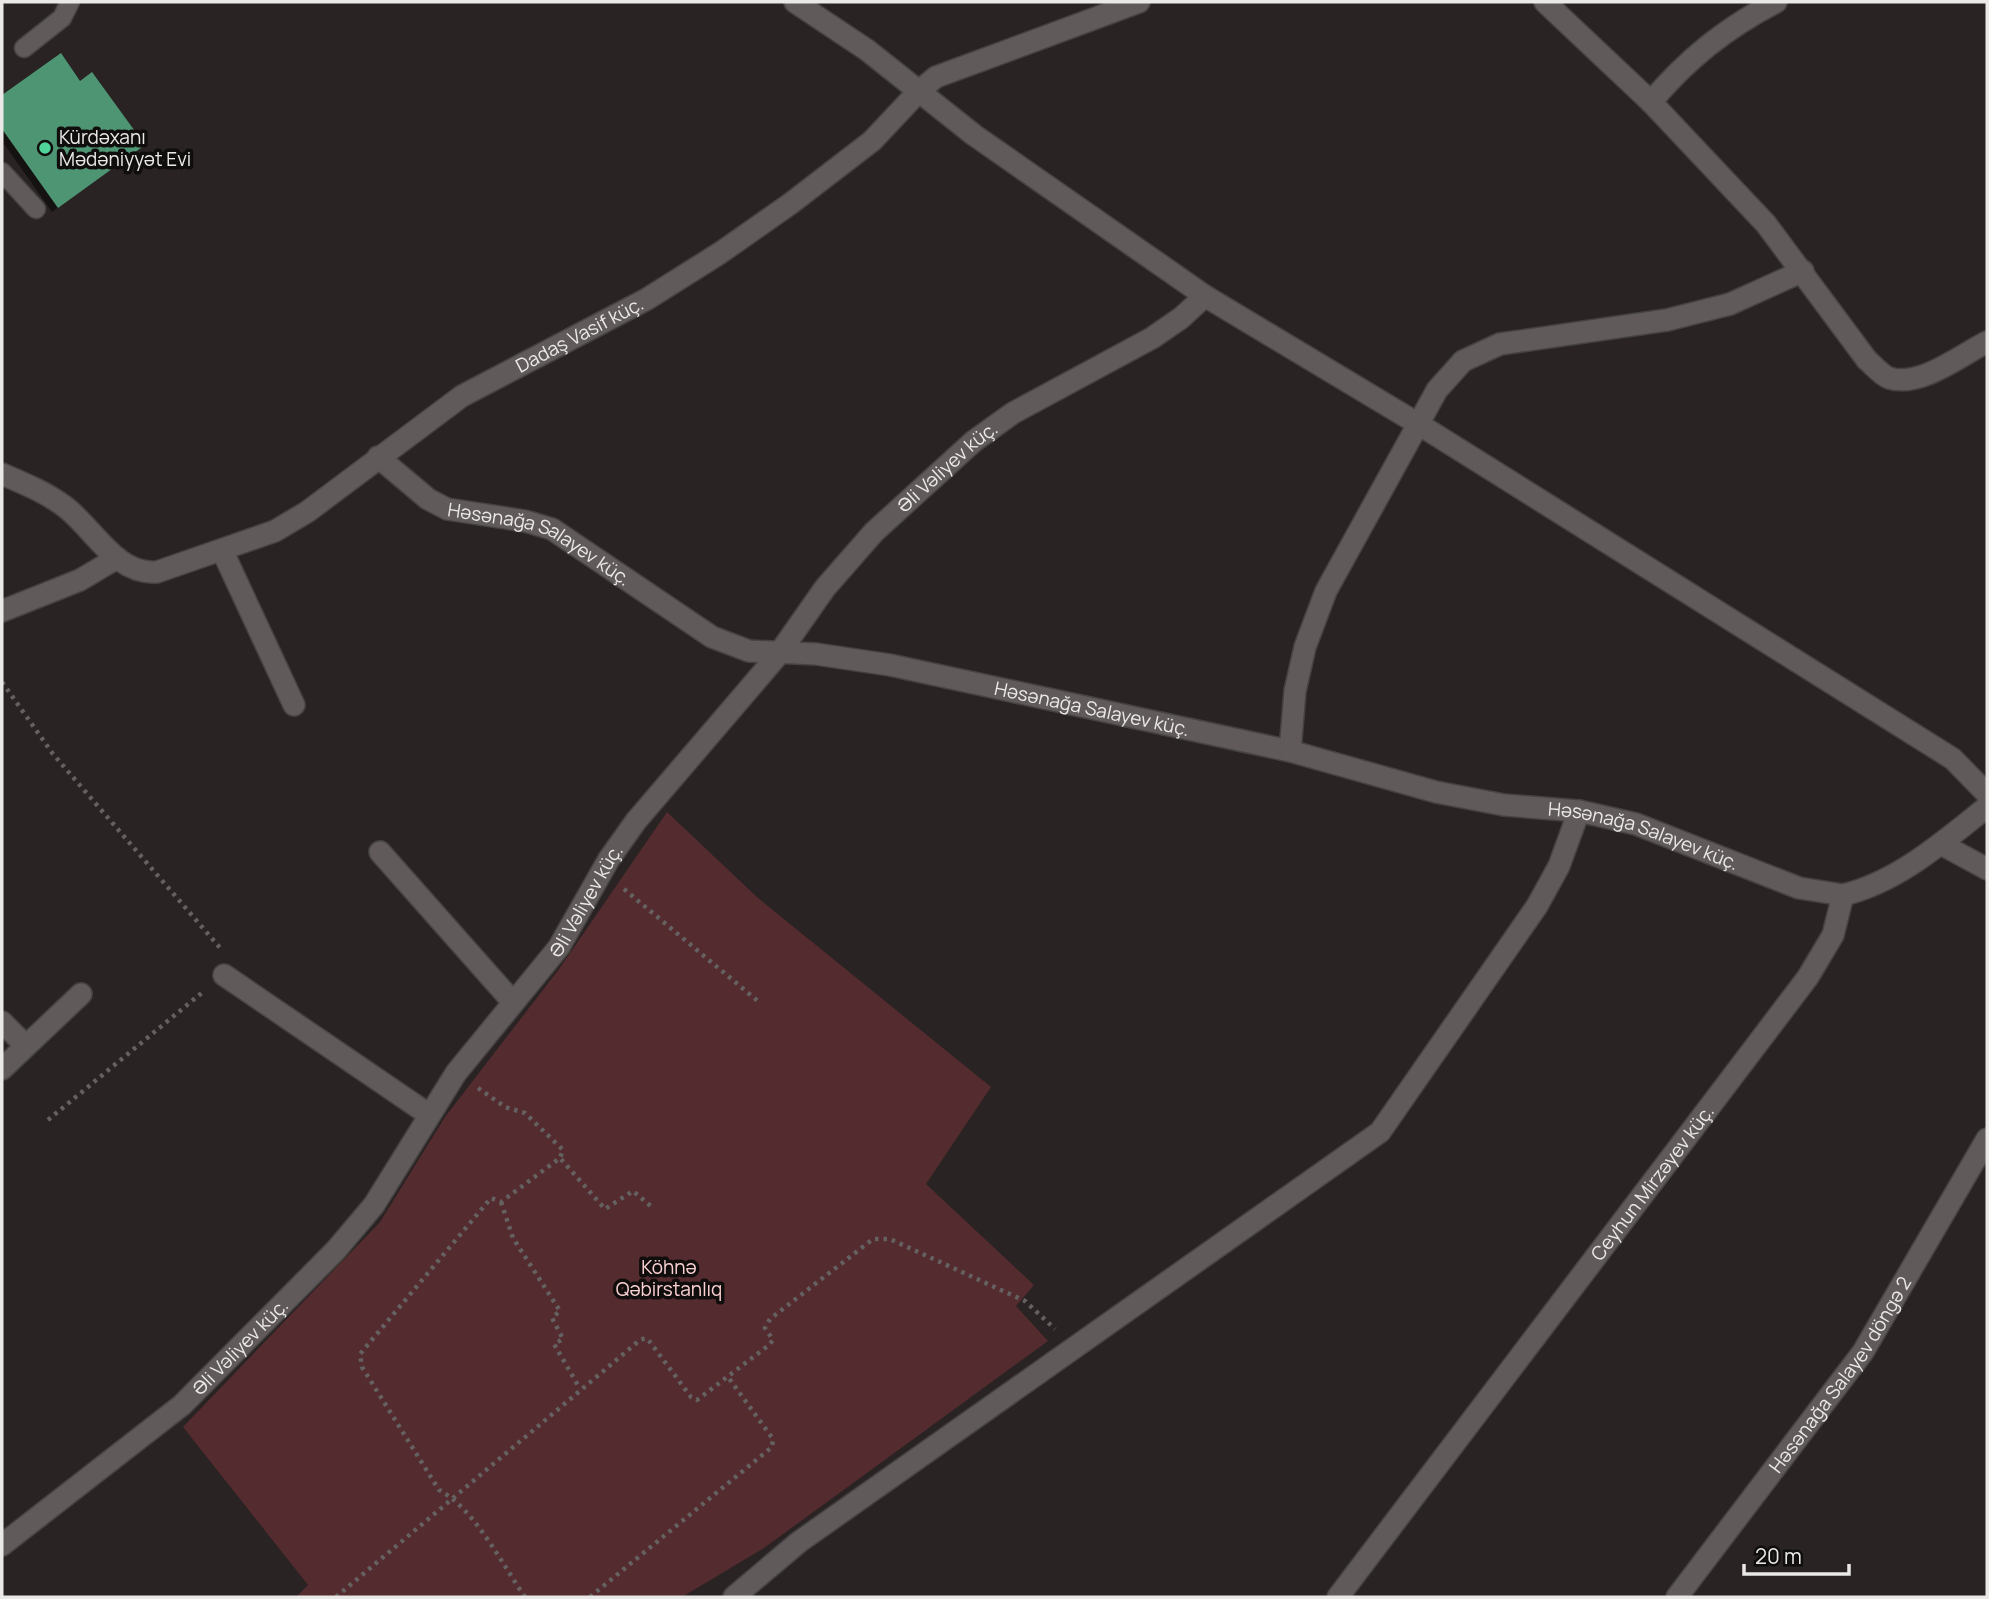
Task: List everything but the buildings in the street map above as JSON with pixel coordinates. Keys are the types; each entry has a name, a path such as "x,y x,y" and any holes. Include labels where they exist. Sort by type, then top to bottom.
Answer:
{"street":[{"path":"795,2 867,50 974,135 1205,296 1420,425 1953,759 1987,794"},
{"name":"Dadaş Vasif küç.","path":"2,474 44,493 65,507 117,558 129,568 142,573 157,572 275,531 307,512 462,396 647,299 720,253 872,141 919,90 936,77 1139,2"},
{"path":"1545,2 1651,102 1766,224 1867,360 1887,378 1906,380 1929,372 1987,342"},
{"path":"1651,102 1676,72 1707,44 1776,2"},
{"path":"1290,751 1295,691 1305,647 1326,591 1437,390 1463,361 1500,344 1667,320 1730,304 1803,271"},
{"name":"Əli Vəliyev küç.","path":"2,1545 182,1405 307,1279 374,1205 428,1114 456,1073 512,1001 559,947 602,870 636,821 778,654 825,588 874,532 974,441 1043,395 1152,338 1205,296"},
{"name":"Həsənağa Salayev küç.","path":"378,457 447,509 525,521 552,529 712,637 749,652 816,654 890,665 1290,751 1436,792 1504,805 1579,811 1636,824 1799,888 1843,895"},
{"path":"222,550 294,705"},
{"path":"2,611 88,576 117,558"},
{"path":"1843,895 1872,886 1941,844 1987,807"},
{"path":"734,1597 799,1542 1380,1132 1536,906 1559,866 1579,811"},
{"path":"1941,844 1987,869"},
{"path":"380,852 512,1001"},
{"name":"Ceyhun Mirzəyev küç.","path":"1338,1597 1808,977 1833,935 1843,895"},
{"path":"224,975 428,1114"},
{"path":"2,1069 81,994"},
{"path":"2,1022 25,1045"},
{"name":"Həsənağa Salayev döngə 2","path":"1677,1597 1863,1352 1987,1139"}],"lane":[{"path":"24,48 62,18 70,2"},
{"path":"2,172 36,208"}],"path":[{"path":"2,682 53,754 224,953 227,963 224,975 48,1120"},
{"path":"602,870 759,1002"},
{"path":"456,1073 505,1107 525,1113 563,1150 560,1158 501,1202"},
{"path":"560,1158 605,1209 633,1191 652,1207"},
{"path":"525,1597 454,1497 439,1490 362,1367 360,1354 491,1198 501,1202 513,1238 560,1311 552,1318 563,1339 554,1344 579,1387"},
{"path":"336,1597 640,1340 646,1338 650,1342 691,1397 697,1400 773,1340 765,1328 770,1319 873,1239 881,1237 1025,1301 1044,1317 1071,1349"},
{"path":"590,1597 772,1447 773,1439 728,1377"}],"green space":[{"name":"Köhnə Qəbirstanlıq","path":"667,812 758,898 991,1087 926,1184 1034,1285 1016,1306 1048,1341 764,1548 682,1597 296,1597 308,1585 183,1427 380,1222 445,1117 559,969"}],"place":[{"name":"Kürdəxanı Mədəniyyət Evi","path":"45,148"}]}
